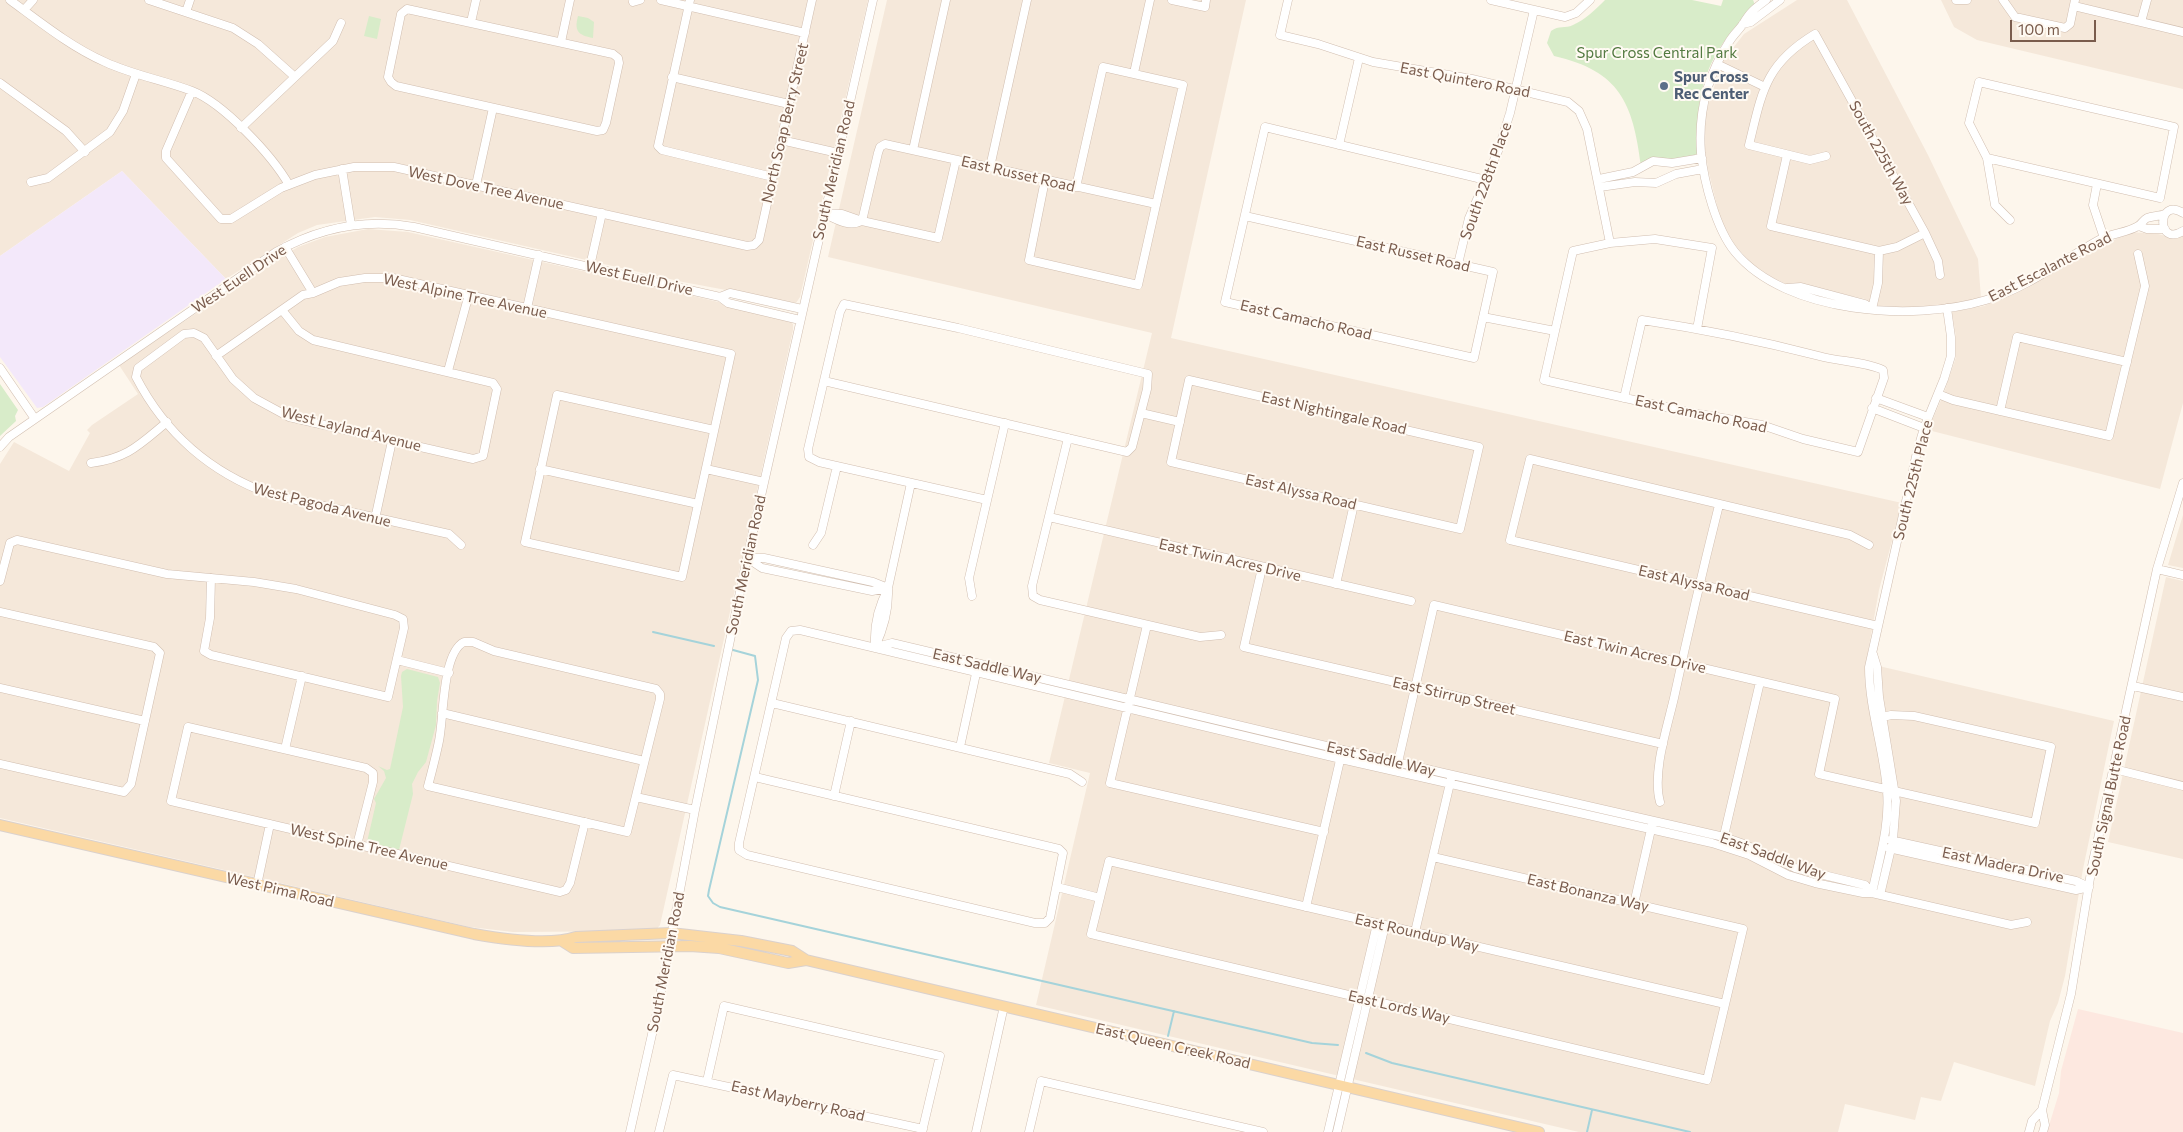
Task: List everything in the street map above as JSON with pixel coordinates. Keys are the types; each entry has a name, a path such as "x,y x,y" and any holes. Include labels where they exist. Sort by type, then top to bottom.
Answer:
{"main road":[{"name":"West Pima Road","path":"0,825 459,932 507,939 562,941 576,937 671,933"},
{"name":"East Queen Creek Road","path":"671,933 740,941 792,951 806,960 1540,1132"},
{"name":"West Pima Road","path":"562,941 573,948 669,945"},
{"name":"East Queen Creek Road","path":"669,945 719,948 788,963 806,960"}],"street":[{"path":"10,0 90,54 136,74 192,91 216,105 272,159 289,185"},
{"path":"24,10 33,0"},
{"path":"149,0 216,21 239,32 269,53 295,77"},
{"path":"186,12 190,0"},
{"path":"471,22 476,0"},
{"path":"561,42 570,0"},
{"path":"661,0 689,3 805,33"},
{"name":"North Soap Berry Street","path":"754,245 759,240 812,0"},
{"name":"South Meridian Road","path":"630,1132 657,1012 695,810 747,558 873,0"},
{"path":"912,150 946,0"},
{"path":"990,167 1027,0"},
{"path":"1134,73 1150,0"},
{"path":"1172,0 1205,4"},
{"name":"East Quintero Road","path":"1288,0 1280,35 1318,44 1359,58 1398,68 1472,79 1568,102 1579,111 1588,129 1600,183 1610,243"},
{"path":"1491,0 1564,16 1571,16 1590,0"},
{"name":"East Escalante Road","path":"1766,0 1746,17 1743,24 1729,41 1717,64 1702,106 1700,134 1702,163 1718,223 1735,252 1750,267 1768,280 1800,295 1862,310 1924,312 1987,300 2015,288 2104,238 2139,226 2146,219 2176,210 2183,213"},
{"path":"1743,24 1751,22 1780,0"},
{"path":"1956,0 1967,0"},
{"path":"2003,0 2015,17 2063,28 2067,27 2075,3 2183,32"},
{"path":"2141,22 2146,0"},
{"path":"689,3 658,146 662,150 773,176"},
{"path":"407,9 471,22 614,54 618,58 619,63 603,130 597,132 396,86 391,82 388,77 402,14 407,9"},
{"name":"South 228th Place","path":"1458,264 1469,218 1498,151 1534,10"},
{"path":"241,128 333,41 341,23"},
{"name":"South 225th Way","path":"1765,86 1778,63 1796,46 1815,34 1924,233 1938,261 1940,275"},
{"path":"1339,145 1359,58"},
{"path":"1717,64 1765,86 1749,145 1810,160 1826,156"},
{"path":"1045,180 1029,260 1138,285 1183,85 1103,67 1076,187"},
{"path":"31,182 48,178 110,132 123,111 136,74"},
{"path":"672,77 789,104"},
{"path":"1987,158 2160,198 2174,127 1979,82 1970,122 1987,158 1996,205 2010,220"},
{"path":"1,85 66,131 85,152"},
{"name":"West Dove Tree Avenue","path":"192,91 166,151 166,158 222,219 231,219 265,197 315,175 342,169 394,167 747,246 754,245"},
{"path":"476,185 493,108"},
{"path":"1244,216 1264,127 1486,180"},
{"path":"781,140 838,153"},
{"name":"East Russet Road","path":"862,221 880,147 885,144 1156,204"},
{"path":"1788,155 1771,226 1879,251 1897,247 1924,233"},
{"path":"824,213 842,214 862,221 938,238 956,160"},
{"path":"1600,183 1633,172 1653,161 1663,164 1702,163"},
{"path":"1600,183 1656,183 1702,163"},
{"path":"1663,164 1666,169 1665,178"},
{"path":"1645,167 1645,177 1650,182"},
{"path":"342,169 351,225"},
{"path":"2097,184 2093,205 2104,238"},
{"path":"590,266 602,213"},
{"path":"2165,214 2162,223 2165,229"},
{"name":"East Russet Road","path":"1244,216 1493,272 1483,317"},
{"name":"East Camacho Road","path":"1244,216 1225,302 1474,358 1483,317"},
{"name":"West Euell Drive","path":"0,447 9,437 286,247 310,235 351,225 399,224 720,297 728,303 800,320"},
{"name":"East Escalante Road","path":"2139,226 2147,229 2165,229 2174,234 2183,231"},
{"path":"1483,317 1555,332 1573,251 1610,243 1656,239 1712,248 1697,329"},
{"path":"286,247 313,293"},
{"path":"1872,309 1878,283 1879,251"},
{"path":"1938,394 1954,400 2109,436 2145,286 2138,254"},
{"path":"527,308 539,255"},
{"name":"West Alpine Tree Avenue","path":"216,356 303,295 313,293 339,282 379,277 393,278 731,354 714,430"},
{"path":"282,310 299,330 313,340 448,371 469,294"},
{"name":"West Euell Drive","path":"720,297 730,294 802,310"},
{"path":"824,381 1127,452 1132,447 1141,413 1148,374 851,304 844,304 840,312 808,449 809,457 819,462 987,500"},
{"name":"South 225th Place","path":"1880,895 1892,844 1896,801 1891,791 1879,718 1878,667 1873,654 1924,428 1951,356 1947,308"},
{"path":"1624,398 1642,320 1762,341 1843,362 1873,365 1883,370 1884,378 1872,408 1924,428"},
{"name":"West Layland Avenue","path":"136,377 138,368 184,334 194,332 204,338 233,379 254,398 273,409 289,416 392,441 479,459 484,456 497,389 493,383 448,371"},
{"name":"East Camacho Road","path":"1555,332 1544,380 1688,412 1762,425 1803,439 1858,452 1872,408"},
{"path":"2000,411 2017,337 2127,362"},
{"path":"0,368 35,419"},
{"name":"West Pagoda Avenue","path":"136,377 143,391 192,451 222,473 245,485 270,494 374,519 448,534 461,545"},
{"name":"East Nightingale Road","path":"1180,422 1190,380 1479,447 1460,529"},
{"path":"557,395 714,430 682,577 525,542 557,395"},
{"path":"1876,398 1928,417"},
{"path":"1900,418 1904,408"},
{"path":"1141,413 1180,422"},
{"path":"91,463 111,460 132,450 167,422"},
{"name":"East Alyssa Road","path":"1180,422 1170,462 1460,529"},
{"path":"972,596 969,578 1005,423"},
{"path":"1068,438 1032,586 1033,596 1040,600 1200,637 1221,635"},
{"path":"374,519 392,441"},
{"name":"East Alyssa Road","path":"1719,505 1530,459 1510,540 1878,626"},
{"path":"813,544 821,533 838,466"},
{"path":"540,469 698,504"},
{"path":"706,470 764,482"},
{"path":"875,647 883,630 887,614 888,588 911,483"},
{"name":"South Signal Butte Road","path":"2044,1132 2045,1125 2042,1110 2071,994 2089,887 2114,769 2157,569 2183,483"},
{"path":"1336,584 1354,504"},
{"path":"1660,802 1656,789 1663,744 1719,505 1850,535 1869,545"},
{"name":"East Twin Acres Drive","path":"1049,518 1411,601"},
{"path":"0,581 10,543 16,540 167,574 211,578 254,582 296,589 394,615 403,619 404,628 388,697 211,655 204,651 210,618 211,578"},
{"path":"747,558 762,568 872,591 888,588"},
{"name":"East Stirrup Street","path":"1262,568 1244,647 1663,744"},
{"path":"2157,569 2183,575"},
{"name":"East Twin Acres Drive","path":"1415,686 1434,605 1835,699 1819,774 1891,791"},
{"path":"0,612 154,647 160,653 131,784 124,792 0,764"},
{"path":"1147,625 1110,783 1324,832"},
{"name":"East Saddle Way","path":"772,703 786,638 792,630 800,630 976,673 1398,762 1451,779"},
{"path":"472,642 494,651 656,689 660,694 660,699 628,832 428,786 440,741 442,713 449,673 452,658 459,644 472,642"},
{"name":"East Saddle Way","path":"875,647 892,643 1396,771 1451,779 1652,824 1724,837 1744,844 1795,868 1865,885 1872,893"},
{"path":"396,660 449,673"},
{"path":"960,747 978,664"},
{"path":"302,676 286,750 366,768 373,773 373,782 357,845"},
{"path":"1722,846 1760,682"},
{"path":"1396,771 1415,686"},
{"path":"2132,686 2183,698"},
{"path":"0,688 145,721"},
{"path":"755,777 1059,848 1063,853 1050,918 1045,923 1035,923 747,855 739,850 739,843 772,703 1070,774 1082,782"},
{"path":"442,713 644,762"},
{"path":"1879,718 1891,715 1914,716 2051,747 2035,823 1891,791"},
{"path":"834,796 852,721"},
{"name":"West Spine Tree Avenue","path":"286,750 188,727 171,801 560,892 566,890 570,883 585,822"},
{"path":"1306,907 1343,750"},
{"path":"2114,769 2183,786"},
{"path":"1415,932 1451,779"},
{"name":"South 225th Place","path":"1872,893 1891,791"},
{"path":"636,797 695,810"},
{"path":"257,884 270,824"},
{"path":"1634,904 1652,824"},
{"name":"East Saddle Way","path":"1652,824 1749,855 1788,875 1863,893 1872,893"},
{"name":"East Madera Drive","path":"1883,842 2076,881 2089,887"},
{"name":"East Bonanza Way","path":"1433,857 1742,929 1725,1004"},
{"name":"East Roundup Way","path":"1100,898 1109,861 1725,1004"},
{"path":"1057,887 1100,898"},
{"path":"1872,893 2012,924 2026,922"},
{"name":"East Lords Way","path":"1100,898 1091,934 1707,1080 1725,1004"},
{"path":"1328,1132 1343,1086 1381,924"},
{"path":"707,1081 724,1006 940,1056 922,1130"},
{"path":"976,1132 1004,1006"},
{"name":"East Mayberry Road","path":"658,1132 673,1075 922,1130"},
{"path":"1029,1132 1041,1081 1263,1132"},
{"path":"1337,1132 1343,1086"},
{"name":"South Signal Butte Road","path":"2029,1132 2032,1121 2042,1110"}],"shaded area":[{"path":"0,0 868,0 800,297 796,303 683,282 410,220 375,217 317,225 298,233 226,279 122,171 0,256"},
{"path":"887,0 1246,0 1171,338 1902,503 1879,590 1866,663 2114,721 2083,869 2065,976 2058,1003 2050,1021 2035,1086 1954,1062 1941,1101 1921,1097 1915,1120 1845,1104 1838,1132 1579,1132 1036,1005 1090,773 1049,763 1152,333 828,257"},
{"path":"1797,0 1847,0 1928,155 1978,259 1981,298 1954,304 1912,309 1879,306 1865,299 1800,284 1788,285 1752,264 1735,245 1721,222 1708,169 1704,142 1706,112 1722,62 1744,34"},
{"path":"1941,0 2183,0 2183,89 1977,40 1954,27"},
{"path":"122,171 226,279 43,407 37,408 0,357 0,256"},
{"path":"368,229 408,232 681,293 788,319 793,324 660,925 655,931 513,932 470,927 0,818 0,464 14,442 69,471 90,433 87,430 138,394 119,365 298,247 325,237"},
{"path":"2129,232 2158,234 2170,237 2183,236 2183,403 2160,489 1928,430 1944,393 1956,357 1956,337 1952,312 1984,306 2015,293"},
{"path":"2183,515 2183,568 2168,565"},
{"path":"2166,577 2183,581 2183,859 2108,842"},
{"path":"2078,1009 2183,1033 2183,1132 2047,1132 2059,1093 2061,1071"}],"green space":[{"name":"Spur Cross Central Park","path":"1605,0 1692,0 1721,6 1723,0 1753,0 1755,5 1726,40 1715,56 1708,72 1702,89 1699,108 1698,153 1690,158 1641,166 1633,124 1627,107 1619,93 1608,81 1594,71 1576,62 1554,56 1547,43 1551,31 1577,23"},
{"path":"369,16 381,19 377,39 364,36"},
{"path":"578,16 588,18 594,22 593,38 578,32"},
{"path":"0,384 18,410 15,416 16,421 0,436"},
{"path":"407,669 438,677 440,683 436,725 426,762 412,784 413,794 399,850 367,842 376,803 374,799 386,778 384,771 378,766 387,770 390,769 403,707 401,676 402,672"}],"waterway":[{"path":"653,632 714,646"},
{"path":"733,650 755,656 758,680 709,890 708,896 713,903 720,907 1312,1043 1338,1045"},
{"path":"1168,1036 1174,1011"},
{"path":"1366,1053 1392,1063 1690,1132"},
{"path":"1587,1132 1592,1110"}],"place":[{"name":"Spur Cross Rec Center","path":"1664,86"}]}
